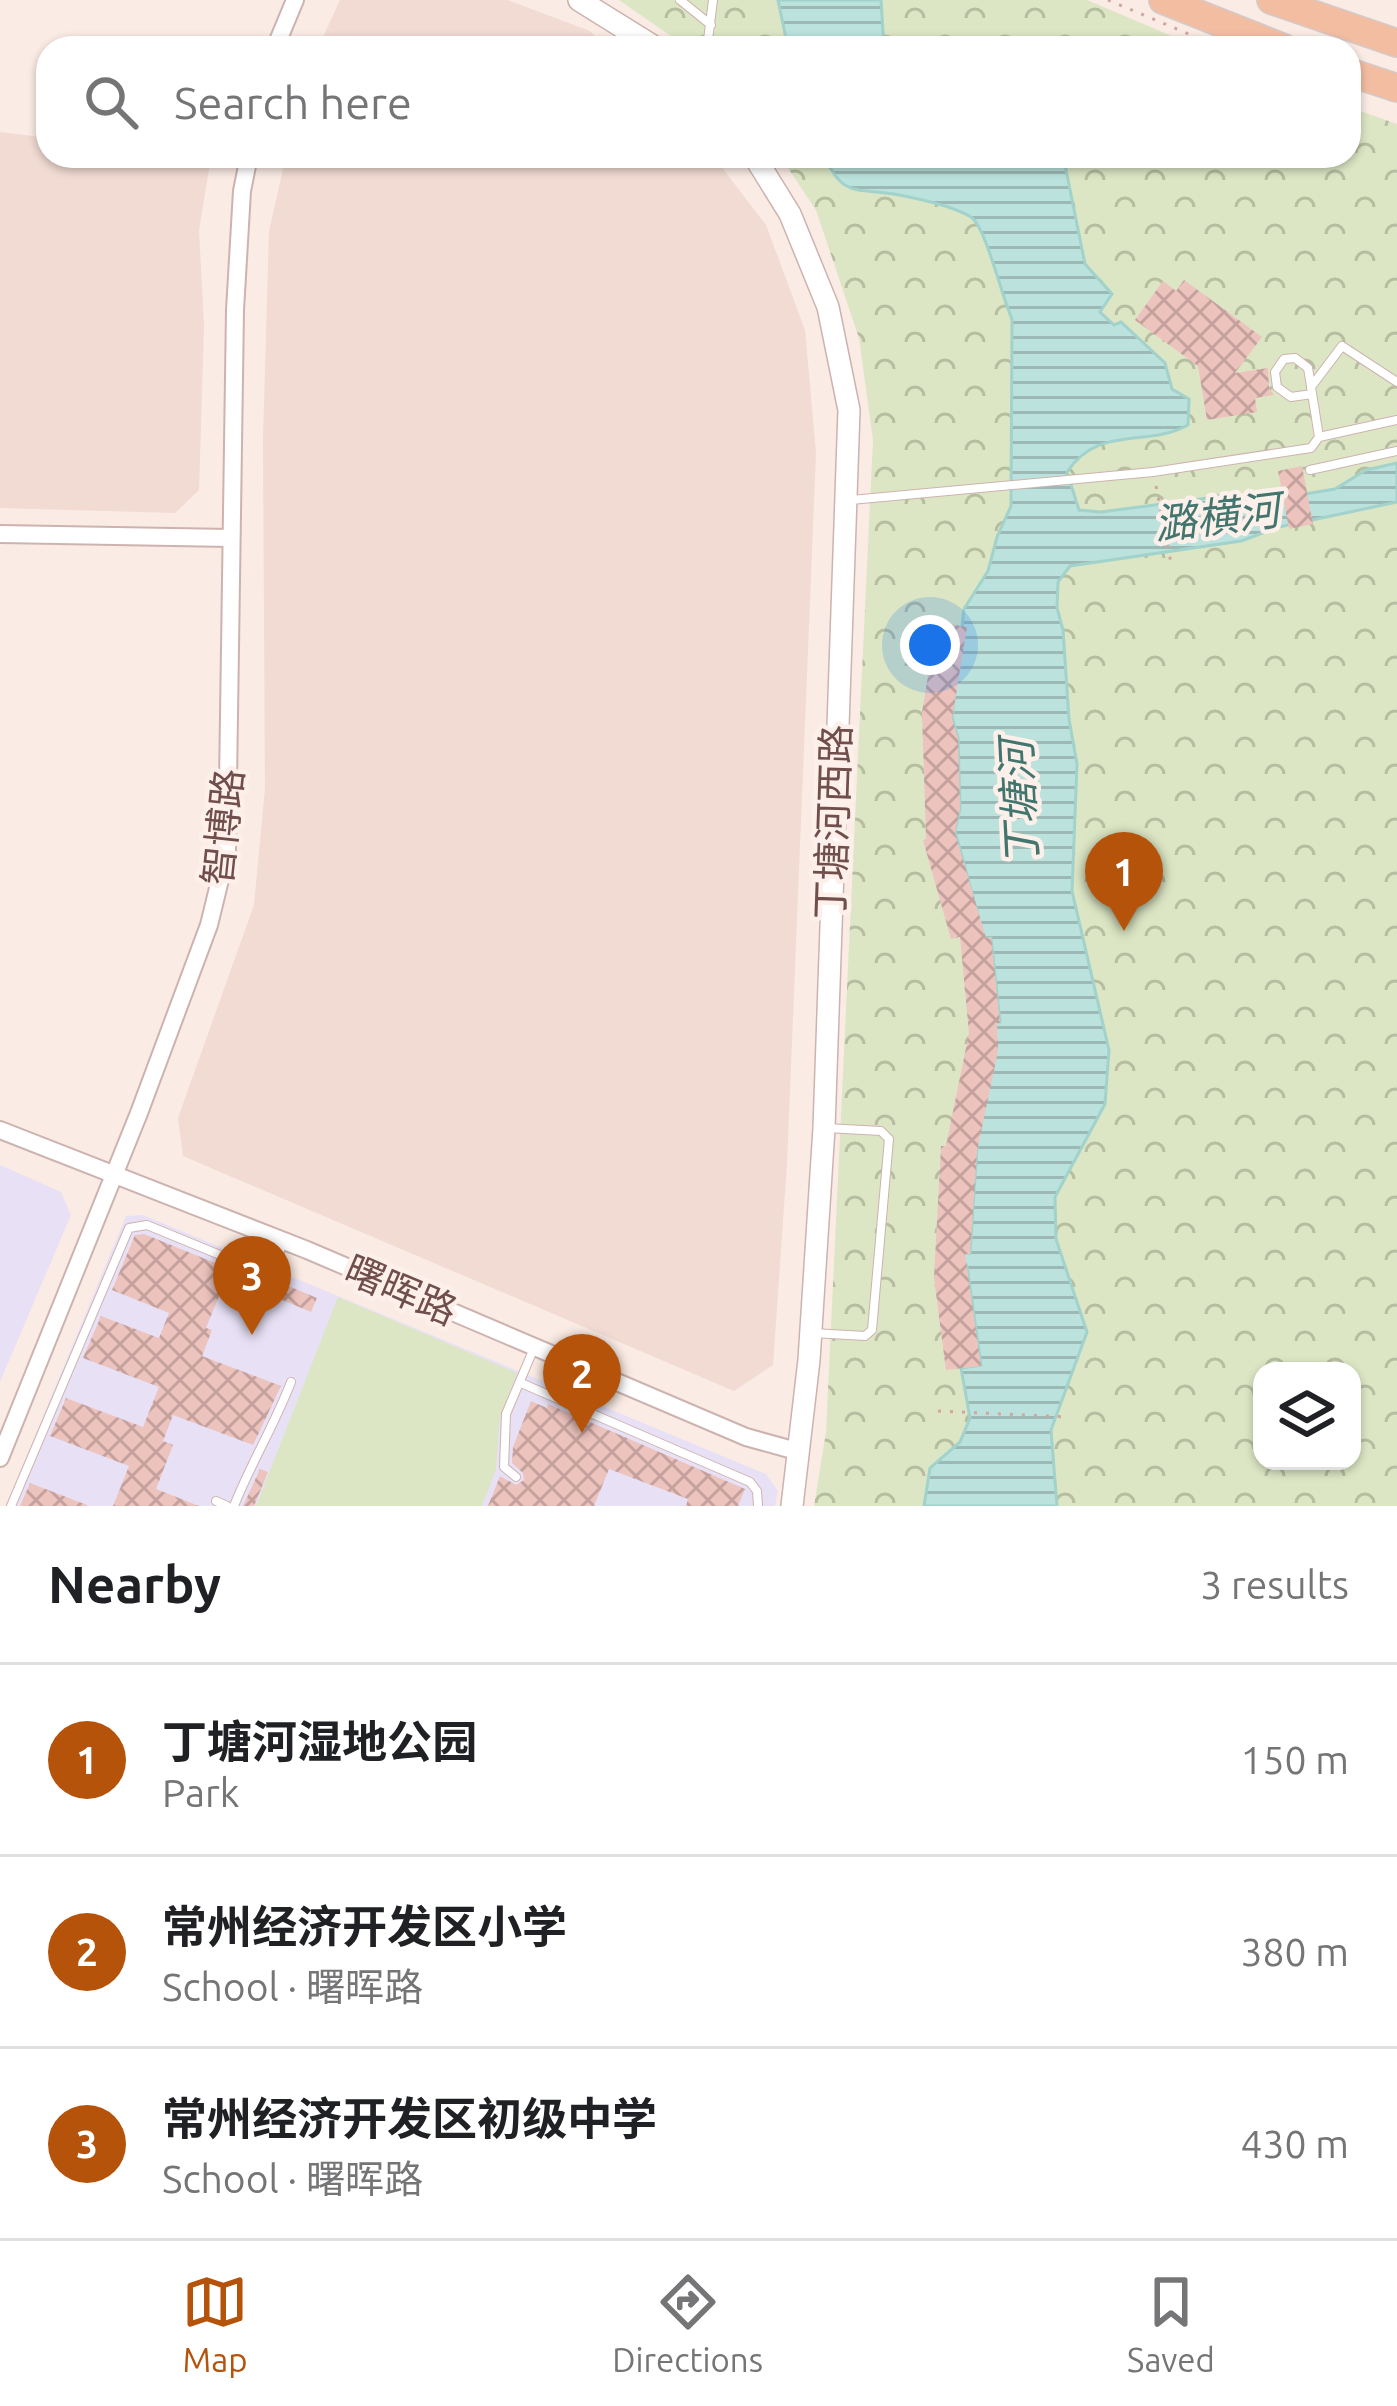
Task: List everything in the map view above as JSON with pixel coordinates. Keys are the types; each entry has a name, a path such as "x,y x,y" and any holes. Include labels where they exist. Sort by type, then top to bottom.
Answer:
{"main road":[{"path":"1163,0 1254,36"},
{"path":"1271,0 1397,43"},
{"path":"1304,13 1397,21"},
{"path":"1361,76 1397,88"}],"street":[{"path":"280,36 296,0"},
{"path":"579,0 637,36"},
{"name":"智博路","path":"0,1457 208,925 227,851 235,310 247,168"},
{"name":"丁塘河西路","path":"761,168 790,214 828,307 849,410 824,1128 792,1506"},
{"path":"0,534 230,538"},
{"name":"曙晖路","path":"0,1130 284,1240 746,1437 800,1452"}],"lane":[{"path":"680,0 711,26"},
{"path":"709,36 713,0"},
{"path":"846,500 1153,472 1311,448 1319,436 1312,390 1308,368 1295,358 1284,359 1275,372 1277,387 1291,397 1312,390 1342,346 1397,382"},
{"path":"1319,436 1397,420"},
{"path":"1310,470 1397,451"},
{"path":"810,1332 865,1336 872,1330 889,1139 881,1131 824,1128"},
{"path":"11,1506 129,1228 147,1225 271,1276 284,1240"},
{"path":"516,1477 504,1467 506,1414 535,1347"},
{"path":"216,1501 231,1506 253,1459 267,1444 291,1382"},
{"path":"521,1383 750,1482 757,1491 758,1506"}],"path":[{"path":"1153,472 1172,568"},
{"path":"938,1411 1069,1417"}],"shaded area":[{"path":"340,0 507,0 595,36 324,36"},
{"path":"0,132 36,136 36,168 209,168 199,230 204,325 199,490 175,513 0,508"},
{"path":"283,168 722,168 766,225 805,330 816,453 787,1163 773,1365 734,1391 183,1156 178,1118 254,905 265,788 263,440 269,231"},
{"path":"0,1165 61,1192 71,1215 0,1382"},
{"path":"143,1215 766,1474 778,1491 775,1506 6,1506 126,1216"}],"green space":[{"path":"619,0 1087,0 1172,36 671,36"},
{"path":"1361,111 1397,124 1397,1506 814,1506 826,1432 873,440 859,338 816,210 788,168 1361,168"},
{"path":"338,1297 517,1373 500,1417 496,1470 482,1506 256,1506"}],"water":[{"path":"778,0 881,0 883,36 786,36"},
{"path":"1066,168 1085,264 1112,294 1100,312 1114,325 1121,322 1165,363 1172,389 1189,399 1188,425 1109,442 1080,457 1067,472 1079,510 1101,512 1231,495 1268,500 1335,489 1366,470 1397,463 1397,502 1279,527 1241,541 1070,566 1058,582 1057,608 1077,764 1072,891 1109,1050 1105,1104 1055,1197 1056,1239 1087,1332 1051,1430 1057,1506 924,1506 930,1468 960,1442 970,1418 961,1368 981,1365 967,1266 958,1253 970,1253 985,1024 1000,1022 991,938 984,938 955,831 960,808 958,738 952,717 964,609 988,571 1011,506 1012,319 988,248 971,217 926,201 854,189 838,180 832,170"}],"building":[{"path":"1184,280 1262,337 1235,373 1268,368 1274,395 1255,398 1257,412 1207,420 1198,366 1135,320 1163,281 1176,291"},
{"path":"1302,466 1313,524 1289,529 1278,471"},
{"path":"937,622 967,627 952,719 958,738 960,808 955,833 986,938 991,937 1000,1023 977,1151 970,1254 965,1254 981,1366 946,1370 934,1278 941,1146 946,1146 969,1033 960,937 951,939 923,840 922,712"},
{"path":"144,1234 230,1269 206,1328 212,1330 202,1356 281,1386 253,1445 173,1415 163,1441 173,1445 156,1489 199,1506 113,1506 129,1466 50,1436 66,1398 143,1427 159,1387 83,1358 101,1316 159,1338 169,1313 112,1290 135,1235"},
{"path":"286,1285 317,1298 311,1312 280,1299"},
{"path":"531,1401 547,1408 548,1404 745,1489 738,1506 686,1506 688,1499 609,1469 594,1506 488,1506 500,1476 516,1485 524,1480 512,1463 513,1447"},
{"path":"260,1469 268,1472 254,1506 243,1506"},
{"path":"30,1483 87,1505 20,1506"}],"place":[{"name":"丁塘河湿地公园","path":"1124,931"},
{"name":"常州经济开发区初级中学","path":"252,1335"},
{"name":"常州经济开发区小学","path":"582,1433"}],"water label":[{"name":"潞横河","path":"1217,517"},
{"name":"丁塘河","path":"1019,803"}]}
